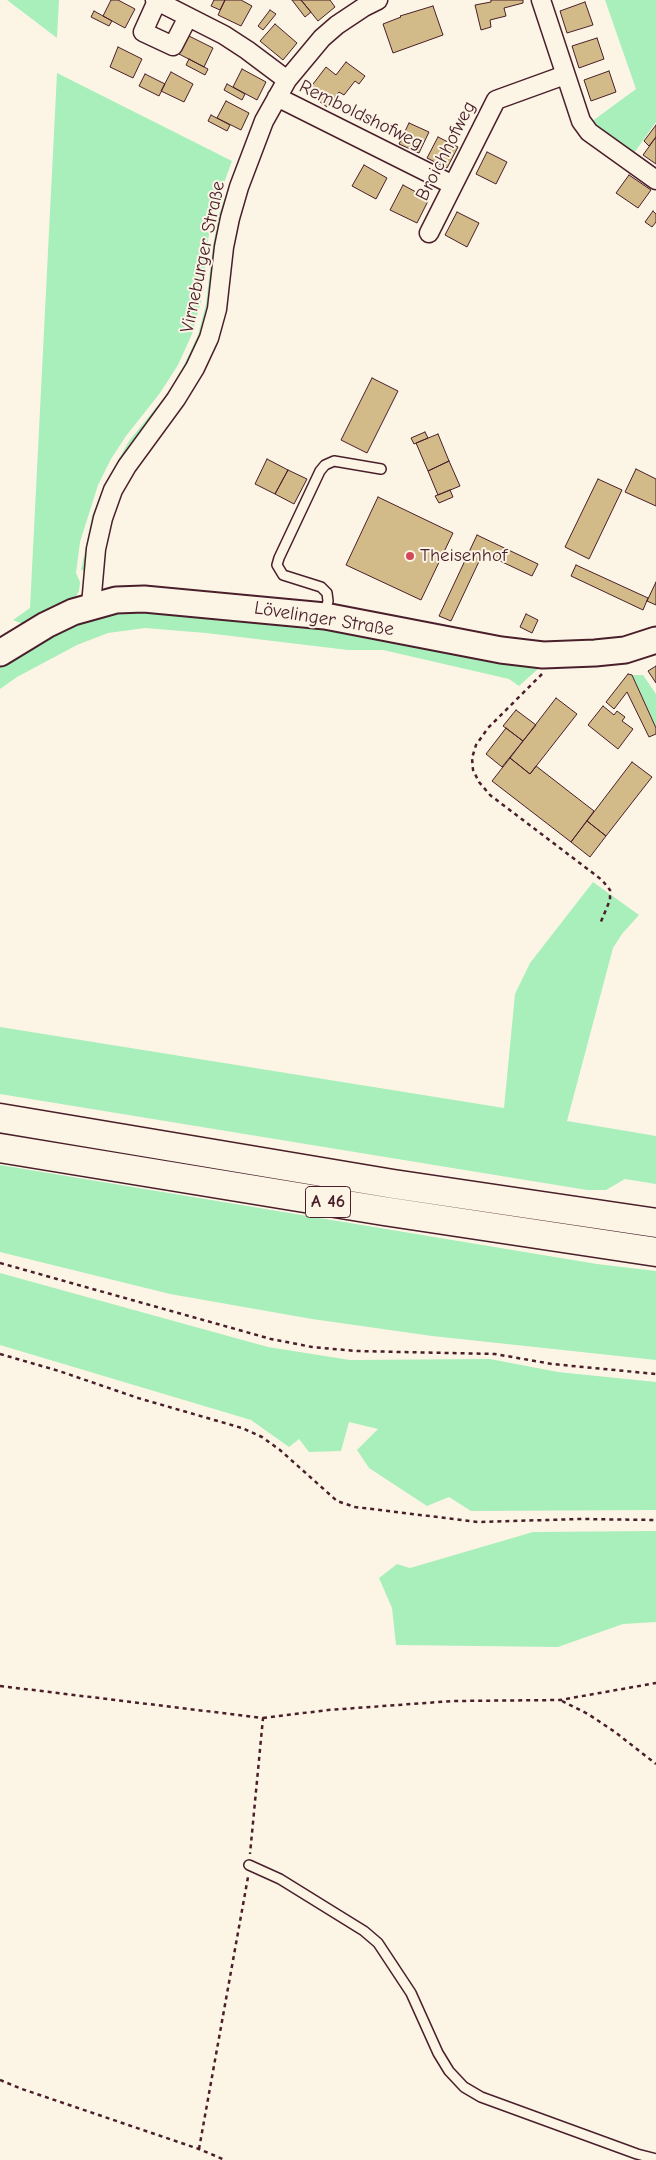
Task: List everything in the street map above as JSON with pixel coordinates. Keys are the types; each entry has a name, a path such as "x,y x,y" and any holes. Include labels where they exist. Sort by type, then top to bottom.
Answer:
{"highway":[{"name":"A 46","path":"0,1118 393,1184 656,1223"},
{"name":"A 46","path":"0,1148 384,1211 656,1252"}],"street":[{"path":"541,0 581,121 589,132 656,180"},
{"path":"188,17 173,46 143,32 156,1 188,17 247,50 288,80"},
{"name":"Virneburger Straße","path":"91,605 96,549 103,518 114,490 127,466 176,399 195,368 209,338 217,309 224,247 232,210 252,149 277,97 288,80 322,38 368,2"},
{"name":"Broichhofweg","path":"429,233 496,100 566,75"},
{"name":"Remboldshofweg","path":"277,97 453,185"},
{"name":"Lövelinger Straße","path":"0,652 46,625 91,605 116,600 144,598 325,616 502,650 543,654 595,653 625,650 656,640"}],"lane":[{"path":"325,616 328,601 327,593 321,587 283,575 277,565 279,558 320,471 325,465 334,461 381,469"},
{"path":"249,1865 280,1878 364,1931 378,1943 411,1993 438,2053 449,2071 464,2087 481,2097 637,2154 656,2159"}],"path":[{"path":"543,654 545,669 540,678 488,728 476,745 472,758 473,770 478,782 490,795 602,880 610,890 610,900 600,924"},
{"path":"0,1263 271,1339 312,1347 356,1351 495,1354 552,1364 656,1374"},
{"path":"0,1354 59,1371 138,1398 242,1428 262,1437 280,1450 337,1501 355,1508 478,1522 580,1519 656,1520"},
{"path":"0,1686 263,1718 328,1710 453,1701 560,1700 656,1683"},
{"path":"560,1700 588,1714 656,1764"},
{"path":"199,2149 249,1865 263,1718"},
{"path":"0,2080 199,2149 225,2160"}],"green space":[{"path":"7,0 59,0 57,38"},
{"path":"605,0 656,0 656,122 634,153 591,122 636,89"},
{"path":"57,73 232,161 213,213 207,246 201,302 192,334 178,365 160,393 126,436 111,459 98,485 80,542 76,573 80,582 79,591 75,598 23,624 13,620 30,608"},
{"path":"237,164 240,165 210,307 202,335 171,395 133,444 86,571 81,570 92,516 104,485 129,441 167,394 184,365 198,335 206,304 213,245 219,214"},
{"path":"127,607 289,619 540,663 539,668 519,686 509,679 383,650 348,650 206,633 145,628 108,633 77,645 17,677 0,689 0,661 44,634"},
{"path":"632,675 643,675 656,694 656,727"},
{"path":"593,882 639,915 622,934 613,948 567,1121 656,1136 656,1184 625,1179 606,1190 587,1190 0,1094 0,1027 504,1108 515,994 530,963"},
{"path":"0,1165 597,1264 656,1271 656,1360 432,1336 312,1319 170,1294 0,1252"},
{"path":"0,1273 268,1347 350,1360 490,1359 558,1372 656,1382 656,1510 471,1511 449,1497 427,1506 369,1468 357,1450 378,1429 349,1422 341,1451 309,1452 299,1439 289,1447 251,1420 0,1345"},
{"path":"656,1531 656,1622 623,1624 558,1647 396,1645 392,1608 379,1578 397,1564 410,1568 533,1532"}],"building":[{"path":"111,0 118,0 135,9 125,28 103,16"},
{"path":"214,0 225,0 220,10 211,6"},
{"path":"225,0 241,0 252,6 241,26 218,15"},
{"path":"292,0 301,0 311,12 305,17"},
{"path":"301,0 330,0 335,7 318,21"},
{"path":"491,0 523,0 523,3 504,8 506,16 490,20 491,27 481,30 475,5 491,2"},
{"path":"585,2 593,25 567,33 560,11"},
{"path":"433,6 443,35 393,53 383,24 400,16"},
{"path":"270,10 276,14 263,30 258,26"},
{"path":"94,11 112,21 109,26 91,17"},
{"path":"275,24 297,43 283,60 260,41"},
{"path":"189,36 213,48 204,67 179,54"},
{"path":"597,38 604,59 579,68 572,46"},
{"path":"118,47 142,59 133,78 110,67"},
{"path":"189,59 208,69 205,75 186,65"},
{"path":"346,62 365,76 359,84 355,81 344,95 339,92 327,107 307,92 326,67 336,75"},
{"path":"242,69 266,82 257,100 233,87"},
{"path":"609,71 616,92 591,101 584,80"},
{"path":"171,72 193,84 184,102 161,91"},
{"path":"145,74 165,84 159,96 139,86"},
{"path":"227,84 245,94 242,100 224,90"},
{"path":"226,101 249,113 241,130 217,118"},
{"path":"211,115 230,125 227,131 208,121"},
{"path":"409,123 429,132 419,153 399,144"},
{"path":"656,125 656,137 649,146 644,141"},
{"path":"438,137 458,147 447,168 427,158"},
{"path":"656,137 656,164 643,155"},
{"path":"487,152 507,162 496,184 476,174"},
{"path":"364,165 387,178 376,199 352,186"},
{"path":"629,175 651,190 638,208 616,193"},
{"path":"403,185 429,199 417,223 390,210"},
{"path":"653,211 656,214 656,222 652,227 645,222"},
{"path":"457,212 479,223 467,247 445,235"},
{"path":"372,378 398,391 367,453 341,440"},
{"path":"425,432 428,438 414,444 411,438"},
{"path":"438,434 449,461 428,471 416,443"},
{"path":"267,459 288,470 275,494 255,484"},
{"path":"449,461 460,486 438,495 428,471"},
{"path":"636,469 656,479 656,506 625,492"},
{"path":"288,470 307,479 294,504 275,494"},
{"path":"598,479 622,490 589,559 565,547"},
{"path":"450,490 453,497 439,503 435,496"},
{"path":"378,497 453,533 421,600 346,565"},
{"path":"477,535 538,564 532,576 483,553 451,621 439,616"},
{"path":"576,565 648,598 643,610 571,576"},
{"path":"656,582 656,605 647,601"},
{"path":"526,614 538,620 532,633 520,627"},
{"path":"656,666 656,683 648,671"},
{"path":"628,674 632,675 656,728 656,734 649,737 627,692 614,709 606,702"},
{"path":"556,698 577,714 530,774 510,758"},
{"path":"603,706 614,715 617,711 625,717 622,721 633,729 618,749 588,725"},
{"path":"516,710 536,725 523,741 503,726"},
{"path":"506,728 523,741 502,767 486,754"},
{"path":"510,758 530,774 536,766 594,811 571,842 492,781"},
{"path":"632,762 652,777 606,836 587,821"},
{"path":"587,821 606,836 590,857 571,842"}],"place":[{"name":"Theisenhof","path":"410,556"}]}
